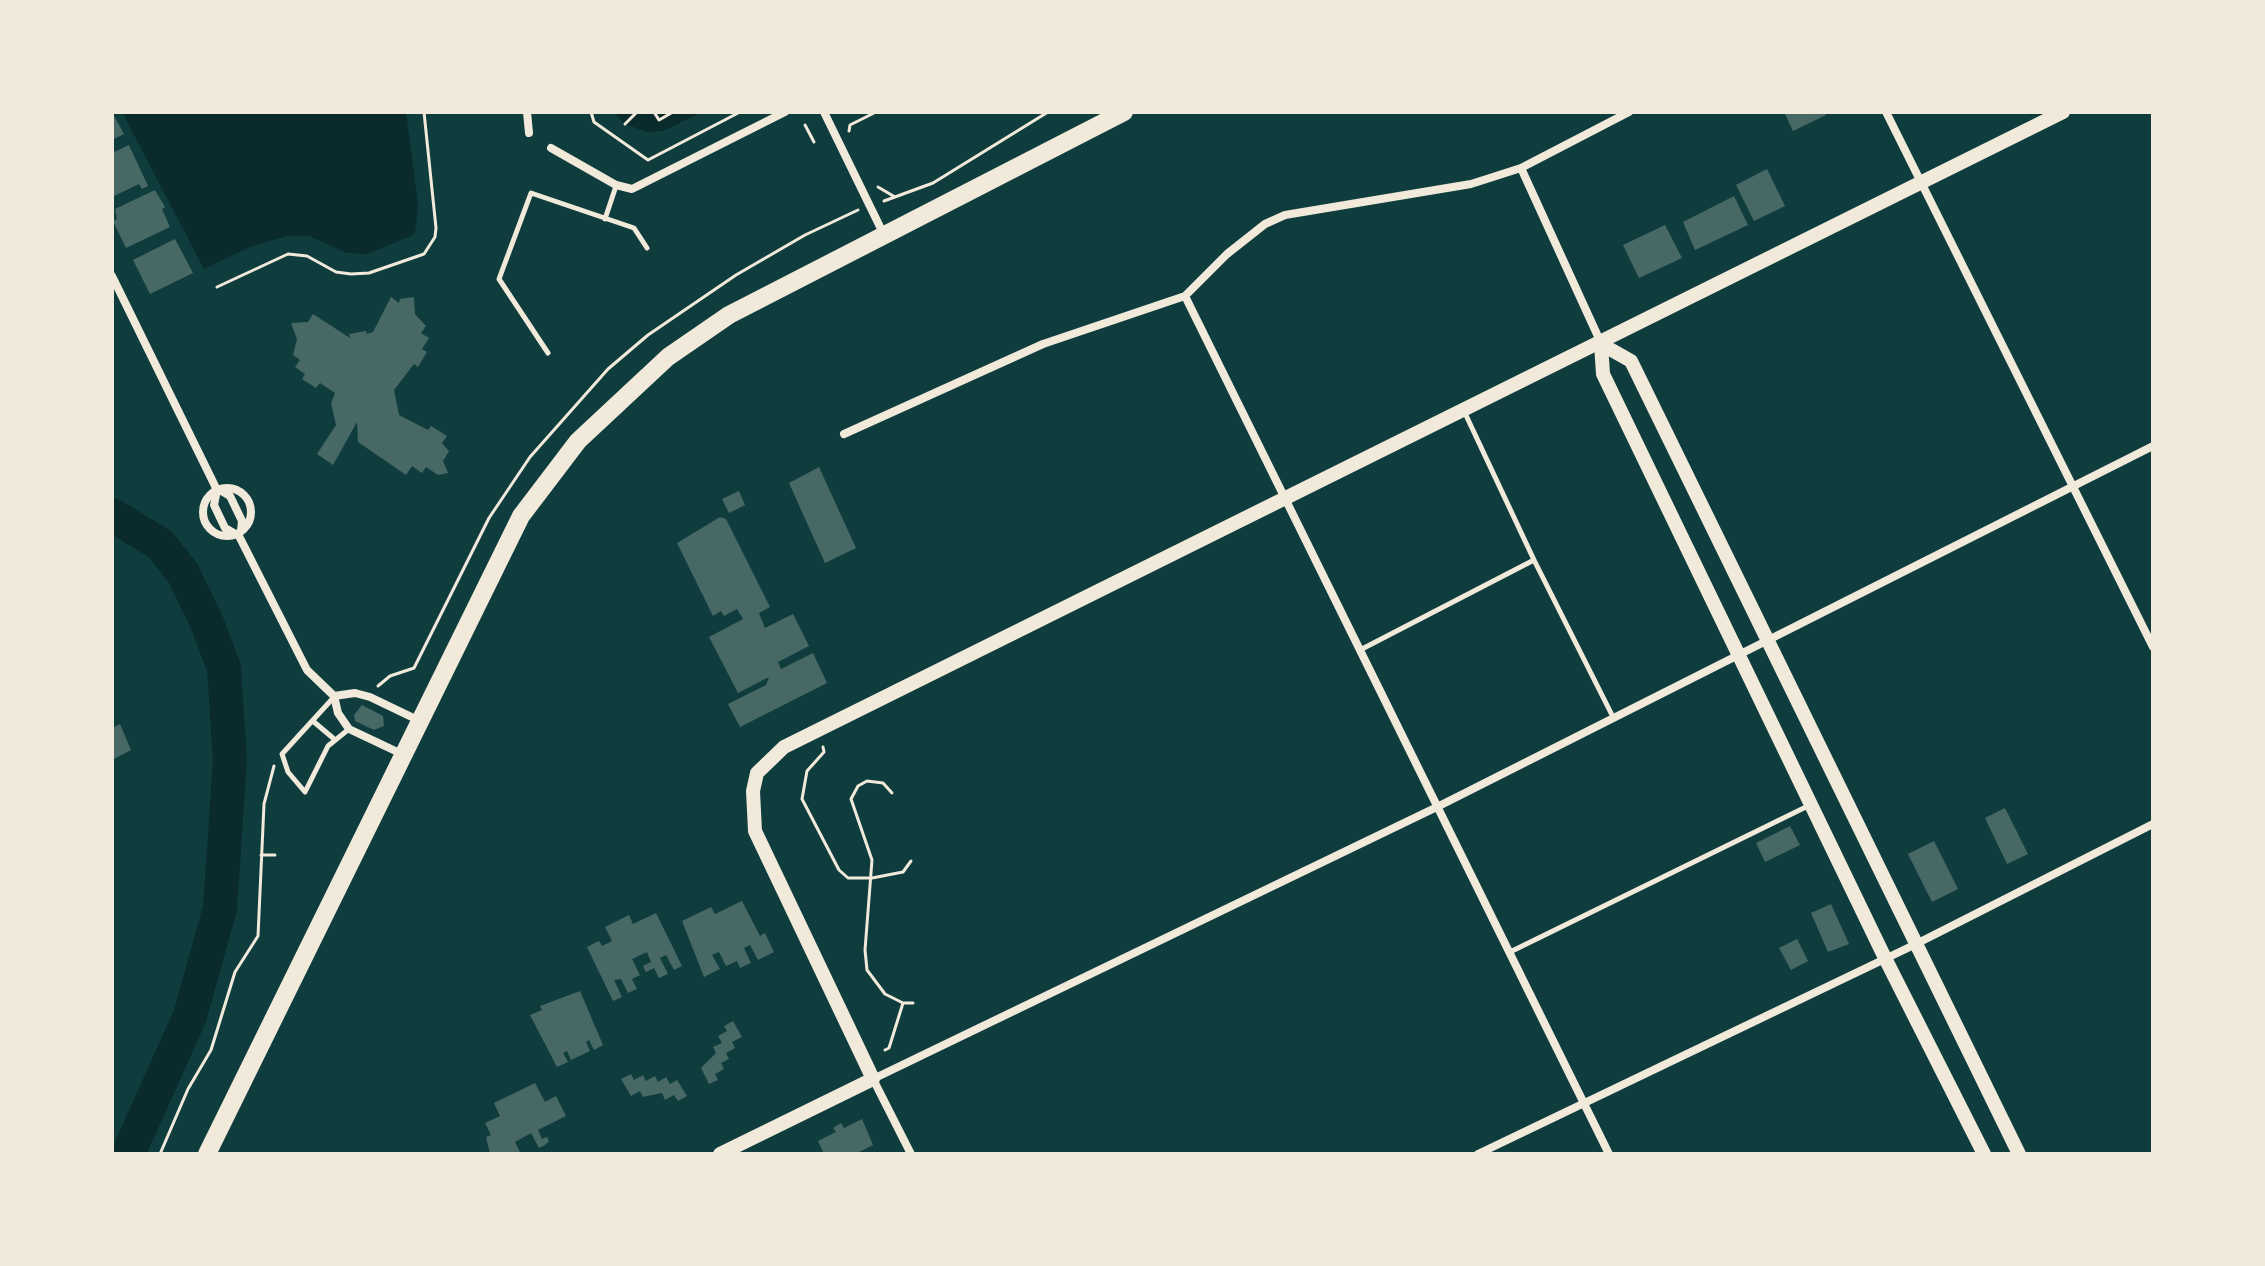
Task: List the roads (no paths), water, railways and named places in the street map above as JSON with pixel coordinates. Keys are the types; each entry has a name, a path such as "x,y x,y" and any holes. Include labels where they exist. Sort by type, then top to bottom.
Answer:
{"highway":[{"path":"207,1154 521,516 578,441 635,385 698,335 762,297 1124,112"}],"street":[{"path":"527,112 529,133"},
{"path":"551,148 616,185 632,189 785,112"},
{"path":"824,112 884,235"},
{"path":"844,434 1043,344 1185,296 1227,254 1265,224 1285,215 1471,184 1521,168 1629,112"},
{"path":"1886,112 2153,647"},
{"path":"911,1154 759,843 752,807 757,773 784,747 2063,112"},
{"path":"1521,168 1601,344 1603,374 1885,958 1984,1154"},
{"path":"112,276 211,476 217,490 214,505 225,528 239,536 307,670 334,696 338,713 349,729 404,755"},
{"path":"1185,296 1609,1154"},
{"path":"1601,344 1631,361 1914,945 2019,1154"},
{"path":"720,1154 1437,807 2153,446"},
{"path":"231,488 248,499 250,519 239,536 219,535 203,517 206,500 217,490 231,488"},
{"path":"217,490 230,496 242,521 239,536"},
{"path":"334,696 355,693 370,697 421,721"},
{"path":"1478,1154 1914,945 2153,824"}],"lane":[{"path":"605,219 616,185"},
{"path":"548,353 499,279 531,193 634,228 647,248"},
{"path":"1464,411 1614,719"},
{"path":"1359,651 1534,560"},
{"path":"334,696 314,722 291,740 282,754 288,772 305,792 333,738 349,729"},
{"path":"314,722 333,738"},
{"path":"1509,952 1811,804"}],"water":[{"path":"122,112 406,112 418,205 415,234 368,254 347,253 309,236 287,236 252,246 204,269"},
{"path":"613,112 702,112 663,131 647,132 625,124"}],"waterway":[{"path":"112,515 160,544 183,573 224,668 230,760 220,908 190,1016 128,1154"}]}
